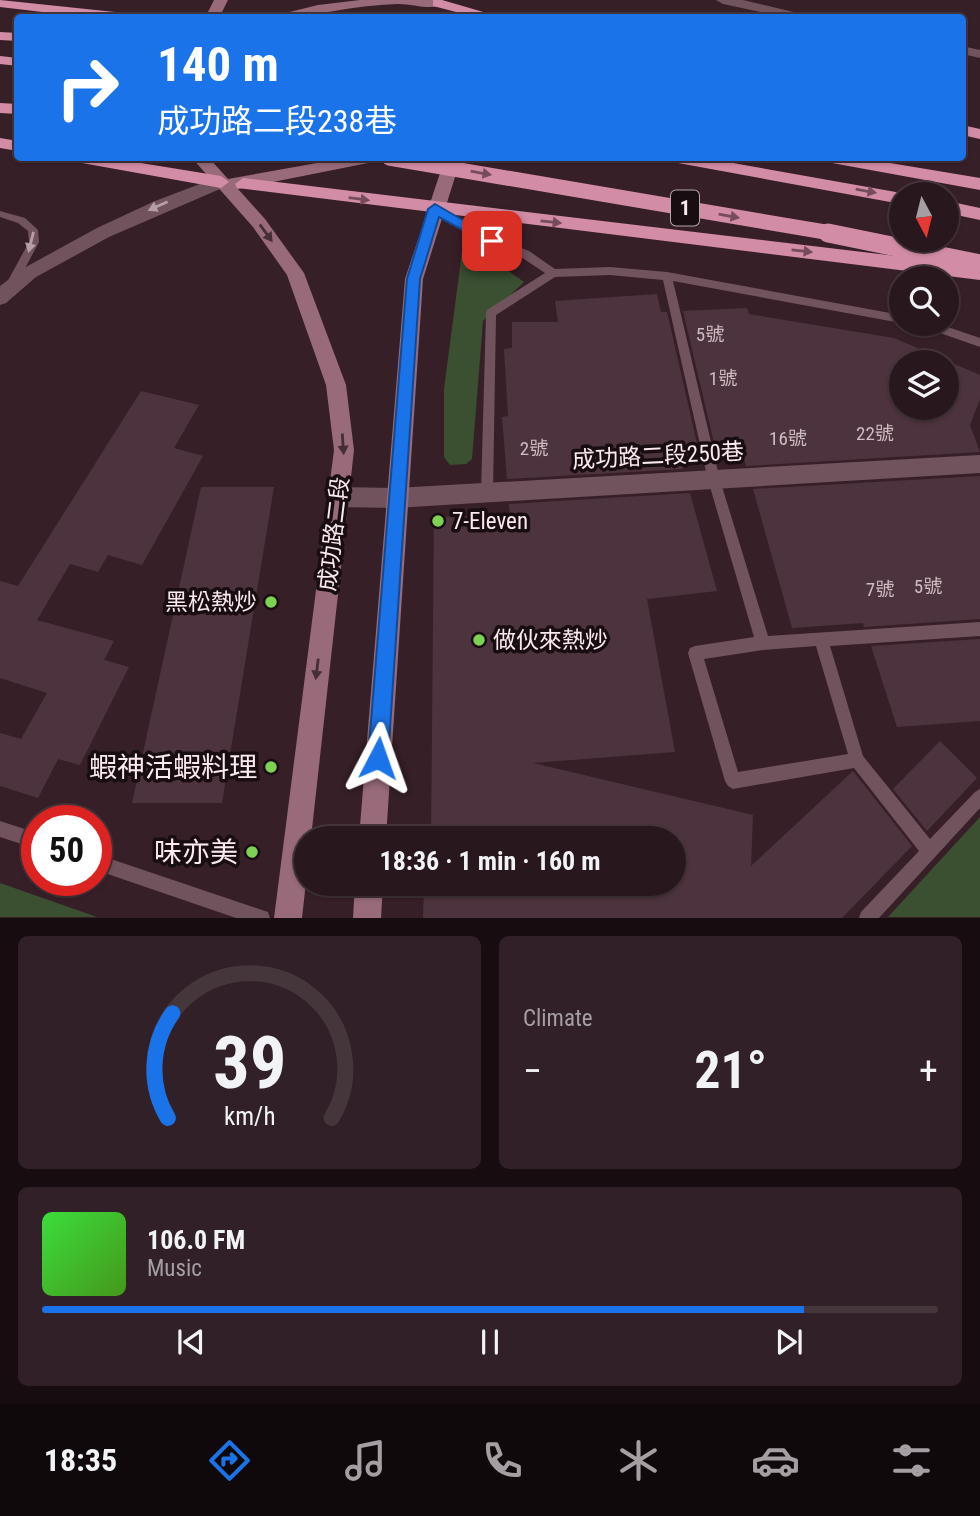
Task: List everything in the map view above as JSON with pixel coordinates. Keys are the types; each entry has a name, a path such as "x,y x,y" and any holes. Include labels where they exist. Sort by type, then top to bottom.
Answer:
{"highway":[{"path":"436,1 483,14"},
{"path":"0,3 98,14"},
{"path":"100,161 232,183 435,209 980,273"},
{"name":"1","path":"407,161 830,233 980,264"},
{"name":"1","path":"695,161 889,196"},
{"path":"849,161 980,184"},
{"path":"959,210 980,214"}],"main road":[{"path":"292,14 395,0"},
{"path":"402,0 436,1"},
{"name":"成功路二段","path":"204,161 232,183 295,273 336,385 344,450 288,918"},
{"path":"232,183 352,161"},
{"path":"373,826 414,279 452,161"},
{"path":"367,918 368,896"}],"street":[{"path":"723,0 811,14"},
{"path":"5,292 112,226 232,183"},
{"name":"成功路二段250巷","path":"338,497 396,498 980,464"}],"lane":[{"path":"435,209 492,241 525,254 553,273"},
{"path":"0,214 21,220 33,230 34,242 5,292"},
{"path":"487,492 491,313 553,273 610,271 667,275 889,317"},
{"path":"667,275 713,480 763,642"},
{"path":"959,335 980,343"},
{"path":"857,760 733,781 695,653 763,642 980,629"},
{"path":"821,639 857,760 929,851"},
{"path":"867,918 980,797"},
{"path":"0,829 21,836"},
{"path":"112,867 262,918"}],"green space":[{"path":"462,252 504,268 524,282 483,321 472,459 466,464 450,465 444,457 444,389"},
{"path":"980,817 980,917 888,917"},
{"path":"0,883 21,890 21,896 37,896 97,917 0,917"}],"building":[{"path":"657,294 661,312 667,312 701,461 681,462 683,469 507,479 502,417 508,416 504,349 512,348 512,322 558,322 555,301"},
{"path":"747,308 749,314 894,338 922,350 889,350 889,420 959,420 959,366 980,375 980,399 970,425 980,452 746,466 744,459 718,460 683,311"},
{"path":"141,391 199,405 174,448 203,456 142,565 108,555 98,572 70,564 37,620 114,641 104,660 129,667 80,765 58,759 38,798 0,786 0,733 21,739 47,693 0,678 0,581 18,586"},
{"path":"980,476 980,619 864,627 863,623 792,628 753,489"},
{"path":"201,487 274,487 222,803 132,803"},
{"path":"690,493 717,591 647,599 675,752 533,763 753,815 751,866 853,771 912,846 842,918 423,918 424,896 686,896 686,826 431,826 434,517 510,515 509,504"},
{"path":"980,639 980,721 897,727 871,646"},
{"path":"940,741 977,778 927,831 893,789"}],"place":[{"name":"7-Eleven","path":"438,521"},
{"name":"黑松熱炒","path":"271,602"},
{"name":"做伙來熱炒","path":"479,640"},
{"name":"蝦神活蝦料理","path":"271,767"},
{"name":"味亦美","path":"252,852"}],"route":[{"path":"378,758 394,516 414,279 435,209 492,241"}]}
